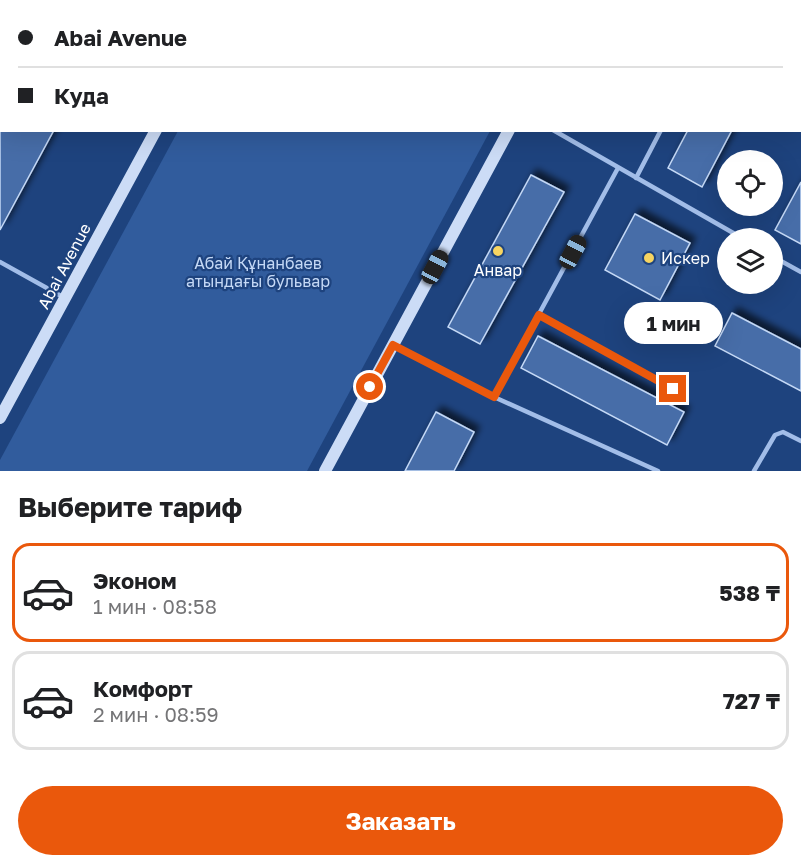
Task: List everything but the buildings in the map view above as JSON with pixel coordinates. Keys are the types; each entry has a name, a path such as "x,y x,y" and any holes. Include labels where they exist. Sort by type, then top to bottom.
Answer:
{"main road":[{"name":"Abai Avenue","path":"0,418 155,132"},
{"path":"325,471 508,132"}],"lane":[{"path":"556,132 724,228"},
{"path":"636,178 660,132"},
{"path":"494,397 618,168"},
{"path":"0,262 65,298"},
{"path":"783,262 801,272"},
{"path":"539,315 673,389"},
{"path":"393,345 494,397 658,471"},
{"path":"754,471 775,435 783,432 801,441"}],"green space":[{"name":"Абай Құнанбаев атындағы бульвар","path":"177,132 489,132 307,471 0,471 0,460"}],"place":[{"name":"Анвар","path":"498,251"},
{"name":"Искер","path":"649,258"}],"route":[{"path":"370,387 393,345 494,397 539,315 673,389"}]}
